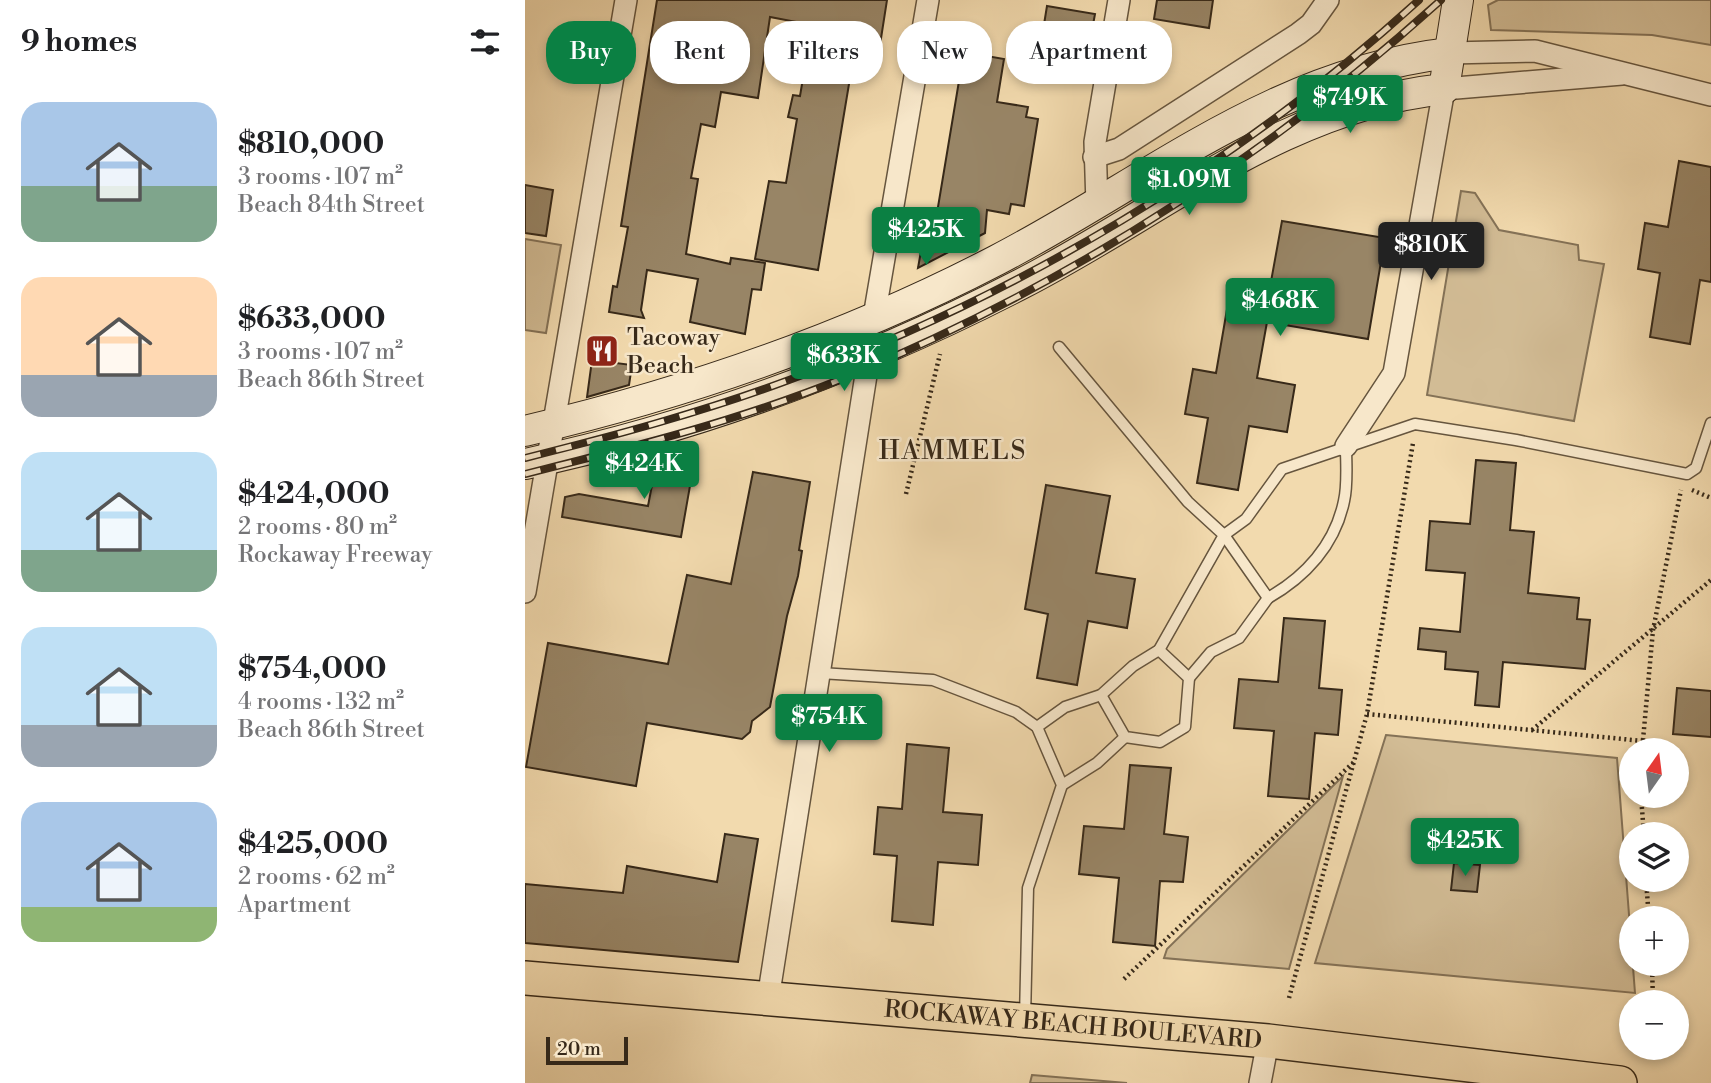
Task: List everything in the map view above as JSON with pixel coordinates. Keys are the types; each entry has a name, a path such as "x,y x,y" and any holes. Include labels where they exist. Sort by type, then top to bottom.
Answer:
{"main road":[{"name":"ROCKAWAY BEACH BOULEVARD","path":"525,978 1025,1018 1268,1041 1620,1083"}],"street":[{"path":"525,592 537,462 554,425 626,0"},
{"path":"768,999 871,336 927,0"},
{"path":"1101,222 1094,157 1119,0"},
{"path":"1094,157 1119,149 1298,34 1311,23 1328,0"},
{"path":"1346,446 1394,373 1458,0"},
{"path":"525,431 554,425 725,373 967,312 1101,222 1225,126 1296,92 1381,63 1450,52 1535,51 1711,95"},
{"path":"537,462 684,423 871,336 995,261 1101,222 1202,178 1293,130 1371,102 1444,89 1622,74"},
{"path":"1261,1083 1268,1041"}],"lane":[{"path":"1059,347 1188,502 1224,536 1268,598"},
{"path":"1037,727 1065,707 1101,695 1133,666 1159,650 1224,536 1246,519 1282,469 1415,424 1516,440 1687,474 1696,468 1711,423"},
{"path":"1125,737 1160,742 1185,727 1189,678 1211,652 1239,638 1268,598 1296,582 1329,542 1345,501 1346,446"},
{"path":"1159,650 1189,678"},
{"path":"820,673 933,680 1016,712 1037,727 1062,785"},
{"path":"1101,695 1125,737"},
{"path":"1025,1018 1028,888 1062,785 1097,763 1125,737"}],"path":[{"path":"907,494 940,353"},
{"path":"1289,998 1367,713 1413,441"},
{"path":"1643,738 1653,630 1682,486"},
{"path":"1532,730 1711,580"},
{"path":"1367,713 1619,739"},
{"path":"1124,979 1355,760"}],"shaded area":[{"path":"1498,0 1711,0 1711,45 1652,35 1491,30 1488,5"},
{"path":"1461,191 1475,193 1499,230 1578,245 1579,260 1604,264 1574,421 1427,395"},
{"path":"525,239 561,245 546,333 525,330"},
{"path":"1386,735 1617,758 1622,822 1619,822 1619,892 1627,892 1628,906 1619,906 1619,976 1634,976 1635,990 1619,992 1315,963"},
{"path":"1343,776 1289,969 1164,958 1167,949"},
{"path":"1032,1075 1127,1083 1030,1083"}],"building":[{"path":"657,0 887,0 883,26 883,21 791,21 770,17 769,21 764,21 764,58 758,98 721,92 715,127 701,124 691,178 698,179 686,254 730,264 731,258 765,263 761,290 752,289 745,334 690,322 698,279 647,270 641,310 644,318 609,312 613,286 617,287 628,227 621,226 650,44 650,84 750,84 750,21 654,21"},
{"path":"1157,0 1213,0 1209,28 1154,19"},
{"path":"1047,6 1095,14 1094,21 1045,21"},
{"path":"992,57 1004,59 997,102 1028,107 1026,117 1038,119 1024,206 1011,204 1009,214 987,210 985,233 918,268 927,217 936,219 958,84 992,84"},
{"path":"802,84 849,84 818,270 755,259 769,181 786,183 797,119 788,117 793,95 800,96"},
{"path":"1679,161 1711,167 1711,282 1700,280 1690,344 1650,337 1660,273 1638,269 1645,223 1668,227"},
{"path":"525,185 553,190 546,236 525,233"},
{"path":"1282,221 1385,238 1368,339 1267,322 1257,378 1295,385 1287,432 1249,426 1238,490 1197,483 1208,418 1185,414 1193,369 1216,373 1230,292 1268,298"},
{"path":"592,360 632,365 629,385 587,397"},
{"path":"697,446 681,537 562,517 565,497 579,494 648,506 657,459"},
{"path":"1476,460 1516,463 1510,530 1534,532 1528,593 1579,598 1577,619 1590,620 1585,669 1503,662 1499,707 1475,705 1478,672 1445,669 1446,652 1418,649 1420,628 1460,632 1465,573 1426,570 1430,521 1470,524"},
{"path":"753,472 810,482 799,550 802,551 798,576 787,616 770,707 752,721 750,732 742,739 647,723 636,786 526,767 548,643 668,664 687,575 731,584"},
{"path":"1046,485 1110,496 1096,573 1135,579 1127,628 1088,621 1077,685 1037,678 1048,614 1025,609"},
{"path":"1284,618 1325,621 1319,688 1342,690 1338,735 1315,733 1309,799 1268,796 1274,731 1234,728 1239,679 1278,682"},
{"path":"1677,688 1711,691 1711,737 1673,734"},
{"path":"907,744 949,748 943,812 982,815 978,865 938,862 933,925 892,921 897,856 874,854 878,807 902,809"},
{"path":"1130,765 1171,768 1164,834 1188,837 1183,882 1160,881 1155,946 1113,942 1119,878 1079,874 1084,826 1124,829"},
{"path":"725,834 758,839 738,962 525,943 525,884 623,893 627,866 717,882"},
{"path":"1454,863 1480,865 1477,892 1451,890"}],"railway":[{"path":"525,458 658,423 789,380 959,308 1041,266 1201,171 1349,60 1419,0"},
{"path":"525,474 686,432 766,407 844,378 1005,303 1083,260 1233,165 1374,58 1441,0"}],"place":[{"name":"Tacoway Beach","path":"602,351"}],"district":[{"name":"HAMMELS","path":"953,450"}]}
